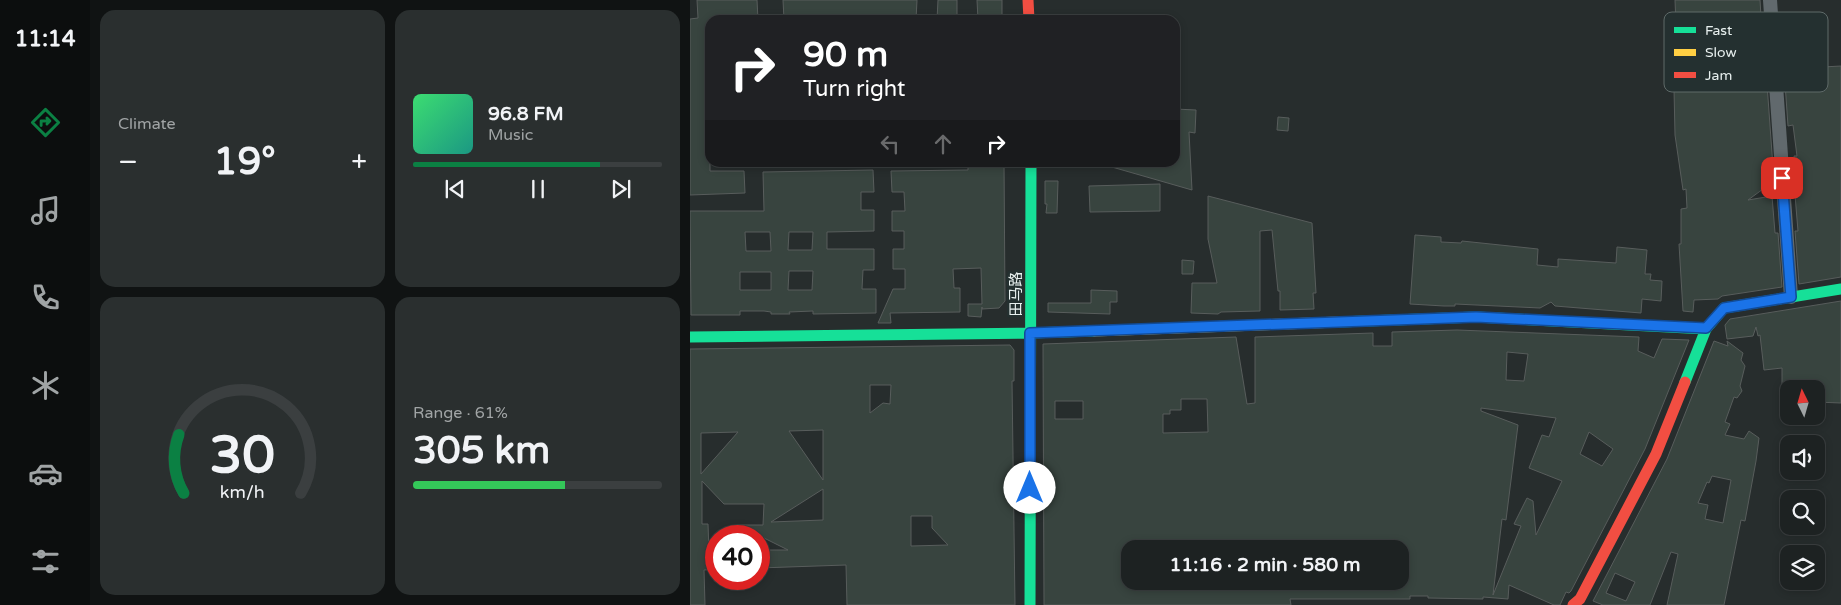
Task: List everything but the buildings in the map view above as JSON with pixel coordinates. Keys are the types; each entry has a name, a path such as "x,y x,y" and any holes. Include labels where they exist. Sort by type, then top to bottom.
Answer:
{"street":[{"path":"1028,0 1029,15"},
{"path":"1777,92 1791,297"},
{"name":"田马路","path":"1030,605 1031,167"},
{"path":"1573,605 1580,599 1656,454 1706,328 1724,308 1841,289"},
{"path":"690,338 1030,333 1476,317 1706,328"}],"traffic: fast":[{"path":"1030,605 1031,167"},
{"path":"1685,382 1706,329 1724,308 1841,289"},
{"path":"1339,322 1476,317 1706,329"},
{"path":"690,337 1094,331"}],"traffic: slow":[{"path":"1094,331 1339,322"}],"traffic: jam":[{"path":"1028,0 1029,15"},
{"path":"1573,605 1580,599 1656,454 1685,382"}],"route":[{"path":"1030,488 1030,333 1476,317 1706,328 1724,308 1791,297 1782,178"}]}
